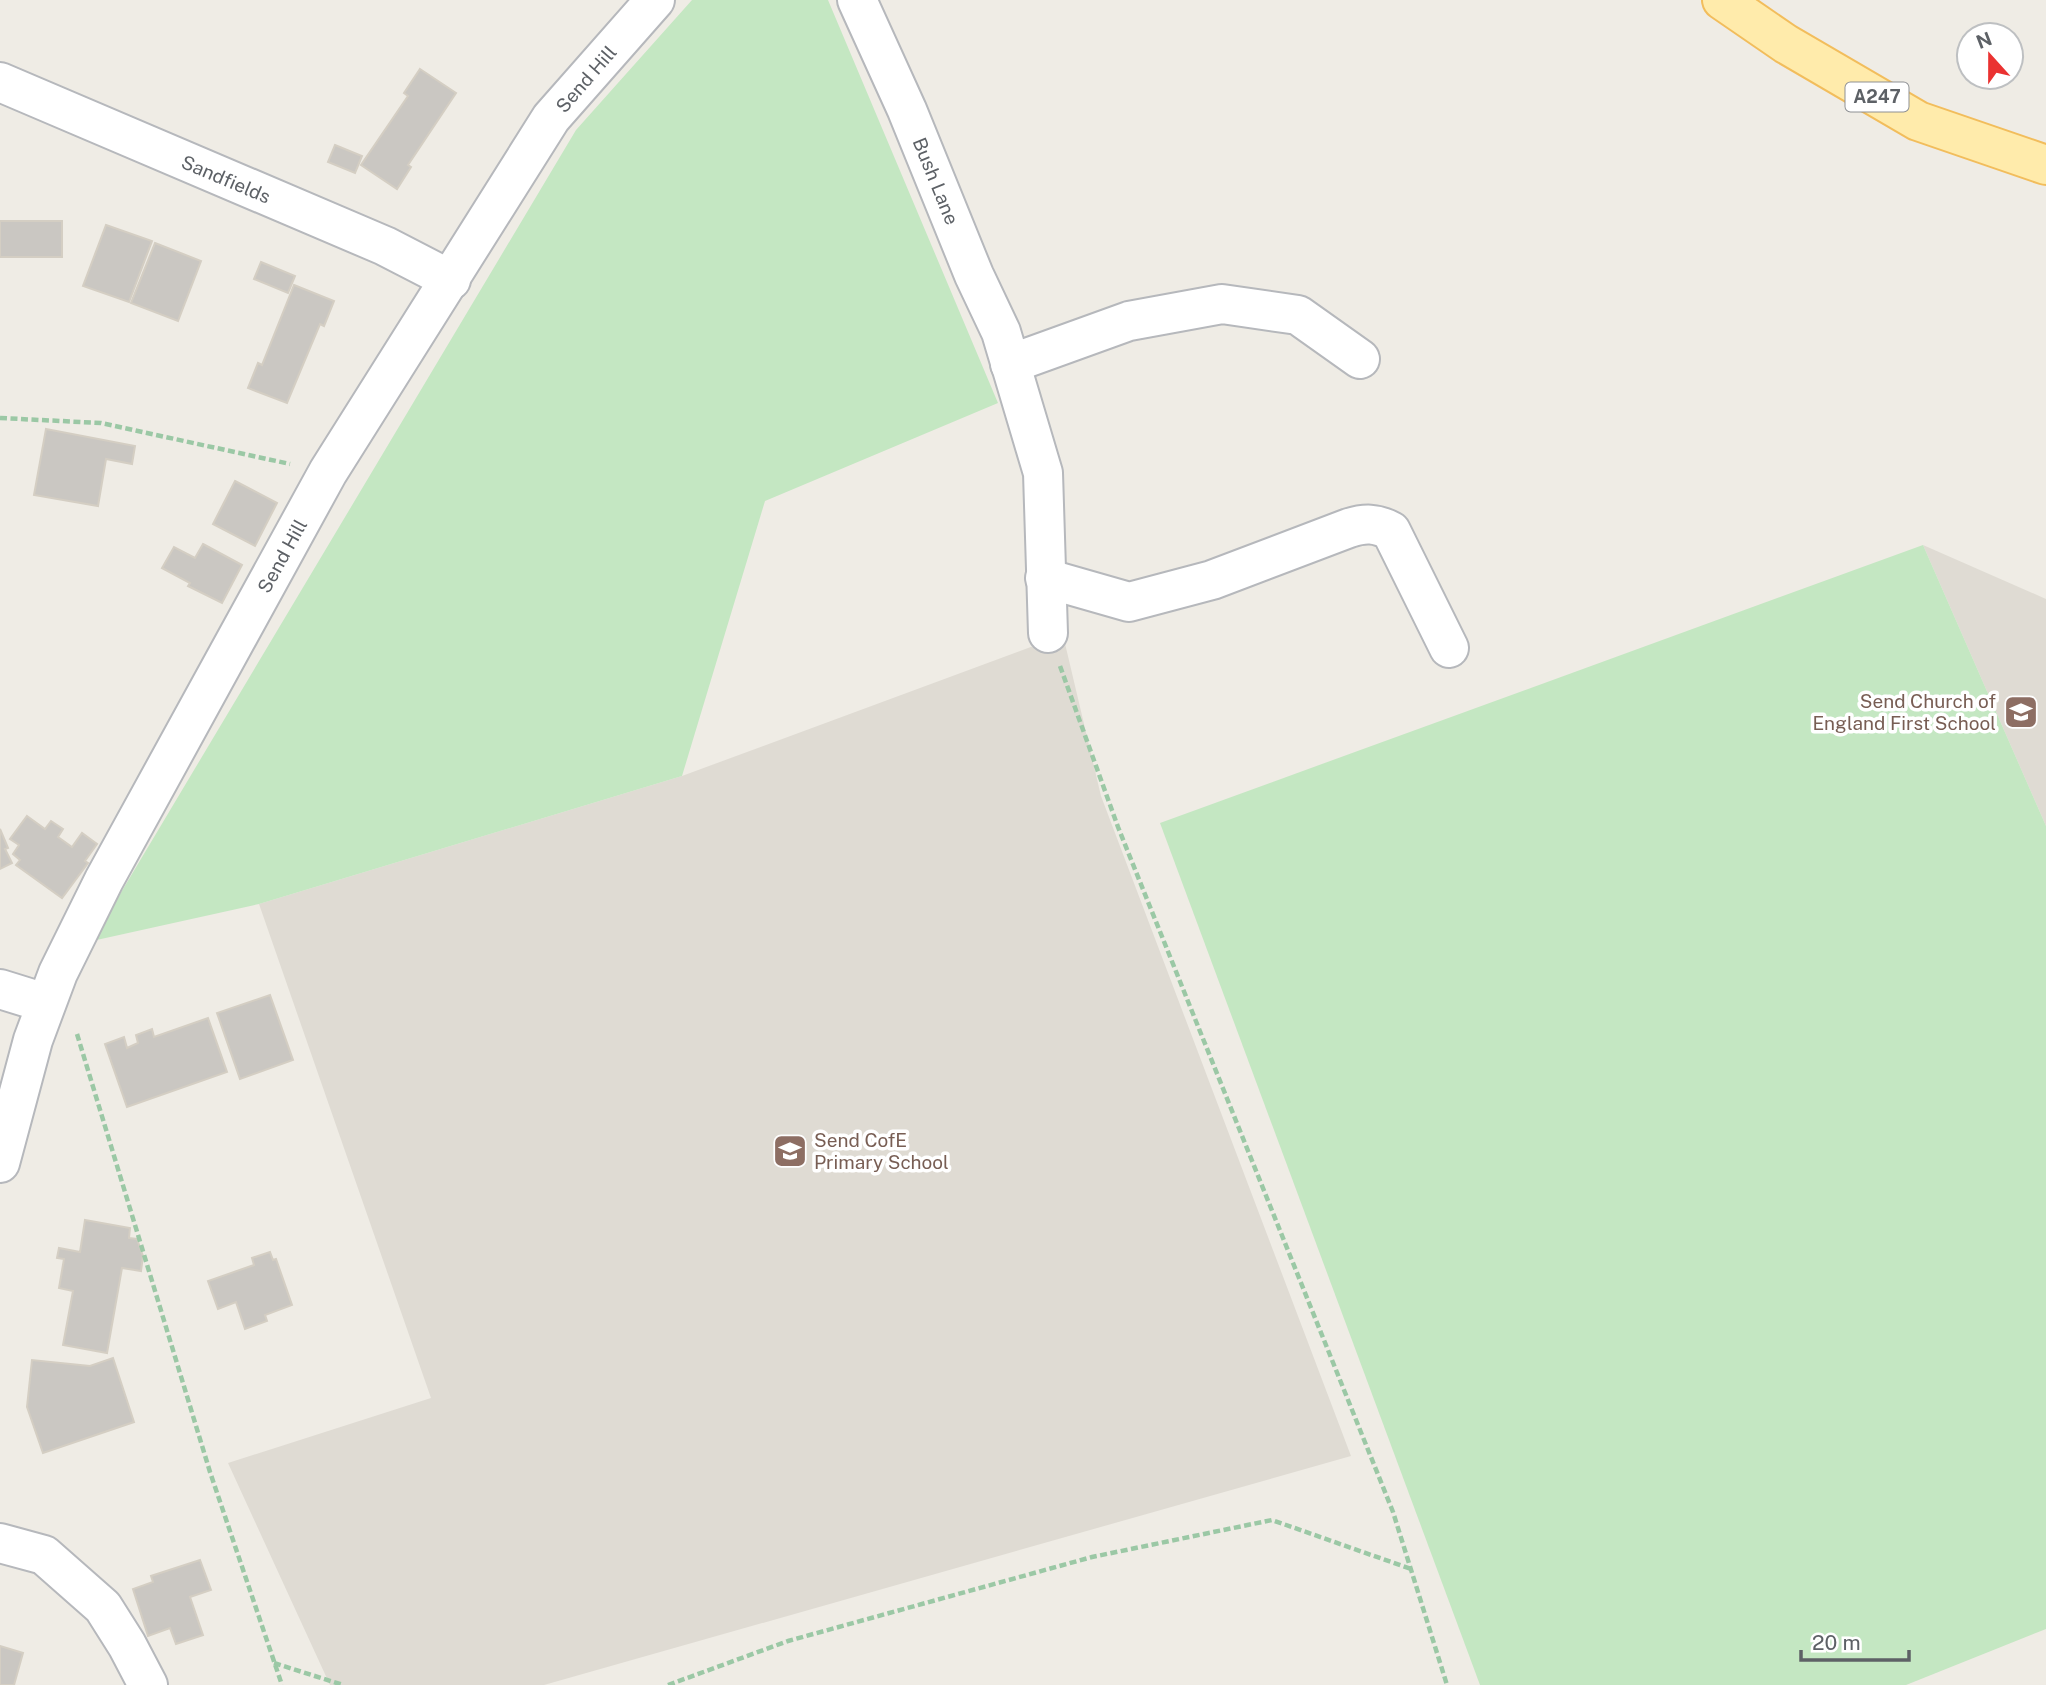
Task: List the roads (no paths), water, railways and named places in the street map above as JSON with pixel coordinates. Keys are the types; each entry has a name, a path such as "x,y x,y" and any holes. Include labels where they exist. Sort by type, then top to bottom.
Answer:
{"main road":[{"name":"A247","path":"1722,0 1786,44 1918,121 2046,165"}],"street":[{"name":"Send Hill","path":"0,1163 52,988 104,880 328,472 551,118 655,0"},
{"name":"Bush Lane","path":"857,0 907,110 974,275 1001,332 1043,473 1048,633"},
{"name":"Sandfields","path":"0,82 385,246 451,280"},
{"path":"1010,364 1129,321 1222,304 1298,315 1360,359"},
{"path":"1045,578 1129,601 1212,580 1349,528 1362,524 1378,524 1391,531 1449,648"},
{"path":"3,982 52,988"},
{"path":"0,1542 44,1555 103,1607 149,1685"}],"place":[{"name":"Send Church of England First School","path":"2021,712"},
{"name":"Send CofE Primary School","path":"790,1151"}]}
